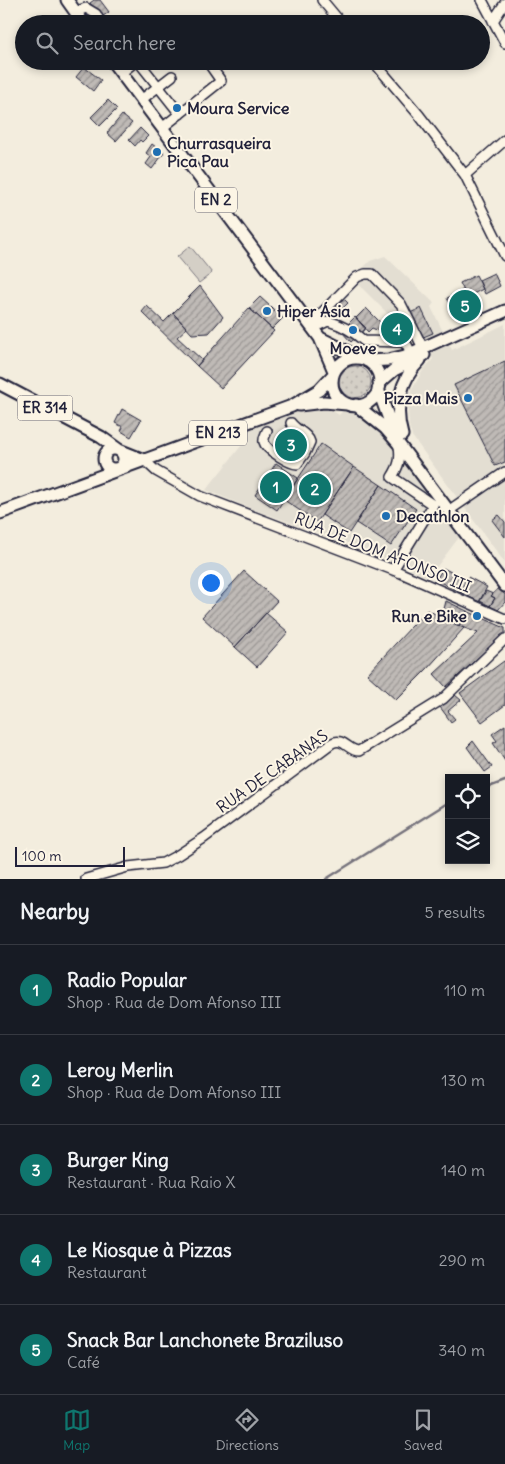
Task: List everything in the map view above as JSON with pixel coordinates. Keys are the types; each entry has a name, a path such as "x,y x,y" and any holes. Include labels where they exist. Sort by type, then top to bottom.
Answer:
{"main road":[{"path":"66,0 77,15"},
{"name":"EN 2","path":"119,70 312,326 320,338 334,373 333,389 341,401 352,405 401,441 505,575"},
{"path":"352,405 370,401 375,396 379,386 394,370 424,352 505,311"},
{"path":"334,373 345,360 352,358 388,360 424,352 505,319"},
{"name":"EN 2","path":"320,338 363,359 376,370 390,422 401,441 505,586"},
{"path":"401,441 399,412 401,391 411,370 424,352"},
{"name":"EN 213","path":"0,513 292,406 319,390 334,373"},
{"name":"ER 314","path":"0,384 108,441 119,450"},
{"name":"EN 213","path":"292,406 324,402 352,405"},
{"name":"ER 314","path":"89,432 102,448 104,457"},
{"name":"EN 213","path":"82,483 110,449 119,450"},
{"path":"119,450 144,460"},
{"path":"104,457 108,468 117,469 124,460 124,456 119,450"}],"street":[{"path":"322,0 334,15"},
{"path":"482,0 505,43"},
{"path":"493,20 505,3"},
{"path":"75,12 86,8 96,15"},
{"path":"121,73 125,70"},
{"path":"145,70 180,114"},
{"path":"162,128 222,81 214,70"},
{"path":"381,70 465,175 505,256"},
{"path":"141,100 172,76"},
{"path":"465,175 505,140"},
{"path":"312,326 357,277 372,274 401,304 424,352"},
{"path":"312,326 328,321 340,324 354,332 364,341 402,342 407,345 411,354"},
{"path":"267,431 264,439 266,447 291,463 297,464 310,442 308,437 291,423"},
{"path":"393,570 432,505 392,477 401,457 401,441"},
{"name":"RUA DE DOM AFONSO III","path":"144,460 156,471 200,496 393,570 505,619"},
{"path":"454,507 505,472"},
{"name":"RUA DE CABANAS","path":"86,879 128,867 163,863 178,855 204,838 332,743 339,741 355,751 359,751 443,699 505,639"}],"shaded area":[{"path":"190,246 212,273 199,283 177,257"},
{"path":"385,256 434,303 431,307 452,350 505,324 505,563 412,436 409,426 408,407 411,391 423,370 433,359 357,283 318,322 313,317 370,261"},
{"path":"355,366 361,367 366,371 370,376 370,388 366,393 361,397 355,398 349,397 344,393 340,388 339,382 340,376 344,371 349,367"},
{"path":"330,409 339,415 343,411 348,412 357,415 372,425 388,441 395,456 406,464 460,536 429,577 353,545 255,510 206,490 245,441 235,433 297,412"}],"building":[{"path":"94,0 100,0 109,12 105,15 88,15 95,11 90,3"},
{"path":"82,70 88,70 101,80 93,91 76,77"},
{"path":"108,100 117,109 100,126 91,117"},
{"path":"122,115 132,123 116,141 107,133"},
{"path":"140,128 148,136 142,142 140,140 135,146 129,140"},
{"path":"152,144 164,153 152,169 146,164 151,157 146,153"},
{"path":"494,273 500,286 485,294 479,280"},
{"path":"476,275 483,289 467,297 460,283"},
{"path":"200,286 223,317 209,333 192,334 173,313"},
{"path":"463,290 470,305 454,312 447,298"},
{"path":"260,297 283,318 272,329 249,308"},
{"path":"343,298 348,303 337,314 332,309"},
{"path":"147,306 164,322 173,313 187,328 177,337 202,360 197,366 142,312"},
{"path":"249,308 274,331 221,388 197,366"},
{"path":"366,308 387,329 383,333 372,328 368,332 356,318"},
{"path":"421,308 433,333 421,338 410,313"},
{"path":"355,317 366,328 351,342 341,331"},
{"path":"505,361 505,462 495,466 454,385"},
{"path":"122,409 141,420 131,437 121,431 123,427 115,423"},
{"path":"291,428 305,438 291,459 278,450"},
{"path":"321,444 354,467 317,522 284,500"},
{"path":"276,463 298,478 277,510 255,495"},
{"path":"354,467 381,485 349,533 322,515"},
{"name":"Decathlon","path":"381,485 416,509 391,546 356,523"},
{"path":"499,515 505,522 505,537 492,520"},
{"path":"443,568 467,580 460,592 436,580"},
{"path":"244,571 277,601 235,647 202,617"},
{"path":"468,577 487,587 479,602 460,592"},
{"path":"499,587 505,595 505,602 498,610 490,606 495,598 491,596"},
{"path":"486,591 493,594 491,596 495,598 490,606 480,601"},
{"path":"446,601 467,611 459,626 442,617"},
{"path":"427,610 464,628 396,700 367,674"},
{"path":"467,611 505,628 505,633 446,687 434,674 478,633 459,626"},
{"path":"266,613 288,632 257,667 235,647"},
{"path":"504,661 505,705 482,722 460,693"},
{"path":"455,695 461,700 448,711 455,719 451,722 440,707"},
{"path":"505,725 505,761 493,743 497,741 492,734"},
{"path":"473,741 492,767 485,772 467,747"}],"waterway":[{"path":"490,787 505,781"},
{"path":"326,879 445,805"}],"place":[{"name":"Moura Service","path":"177,108"},
{"name":"Churrasqueira Pica Pau","path":"157,152"},
{"name":"Snack Bar Lanchonete Braziluso","path":"465,306"},
{"name":"Hiper Ásia","path":"267,311"},
{"name":"Le Kiosque à Pizzas","path":"397,329"},
{"name":"Moeve","path":"353,330"},
{"name":"Pizza Mais","path":"468,398"},
{"name":"Burger King","path":"291,445"},
{"name":"Radio Popular","path":"276,487"},
{"name":"Leroy Merlin","path":"315,489"},
{"name":"Decathlon","path":"386,516"},
{"name":"Run e Bike","path":"477,616"}]}
